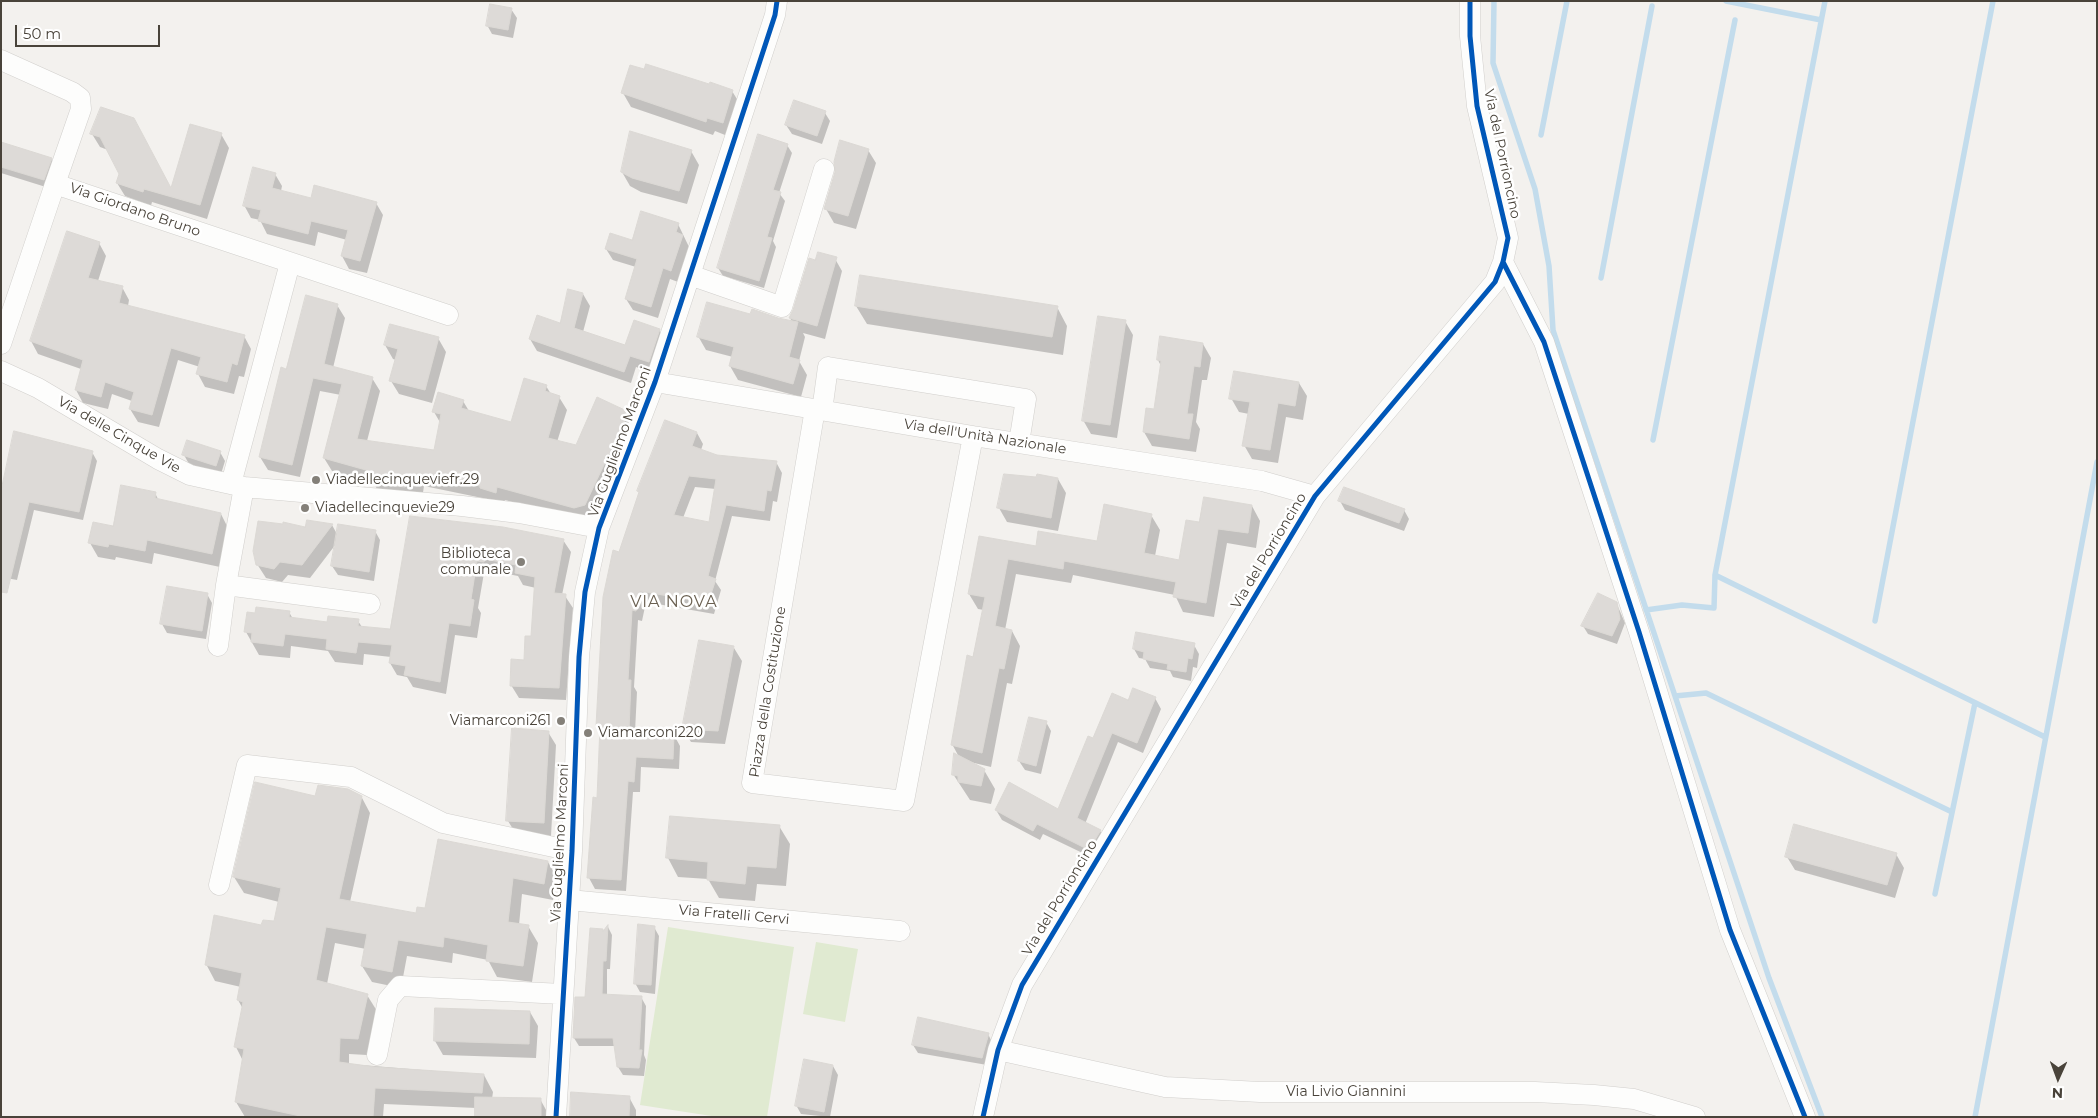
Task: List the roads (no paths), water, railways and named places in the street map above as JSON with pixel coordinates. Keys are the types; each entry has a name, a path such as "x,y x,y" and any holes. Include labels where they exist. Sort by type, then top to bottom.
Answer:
{"street":[{"name":"Via Guglielmo Marconi","path":"556,1117 572,851 579,656 585,592 599,528 655,382 775,15 777,1"},
{"name":"Via del Porrioncino","path":"983,1117 998,1050 1022,985 1315,496 1495,282 1503,262 1508,238 1477,106 1470,36 1470,1"},
{"path":"1,60 72,92 80,98 81,109 55,184"},
{"path":"690,275 782,307 824,169"},
{"name":"Via Giordano Bruno","path":"1,344 55,184 448,315"},
{"path":"1503,262 1544,342 1639,632 1730,930 1805,1117"},
{"path":"218,646 238,485 290,263"},
{"path":"819,410 828,367 1026,399 1019,443"},
{"name":"Via delle Cinque Vie","path":"1,371 38,388 158,460 190,475 238,485 519,513 599,528"},
{"name":"Via dell'Unità Nazionale","path":"655,382 973,436 1262,481 1315,496"},
{"name":"Piazza della Costituzione","path":"819,410 752,783 904,801 973,436"},
{"path":"226,585 370,604"},
{"path":"219,885 247,765 351,777 443,823 572,851"},
{"name":"Via Fratelli Cervi","path":"569,900 900,931"},
{"path":"377,1055 388,1000 400,986 563,994"},
{"name":"Via Livio Giannini","path":"998,1050 1165,1087 1260,1092 1535,1092 1594,1095 1634,1099 1696,1117"}],"waterway":[{"path":"1494,1 1493,63 1535,189 1549,266 1553,330 1769,978 1822,1117"},
{"path":"1541,135 1567,1"},
{"path":"1726,1 1821,20"},
{"path":"1646,610 1682,605 1714,608 1715,575 1825,1"},
{"path":"1875,621 1993,1"},
{"path":"1601,278 1652,6"},
{"path":"1653,440 1735,20"},
{"path":"1975,1117 2097,462"},
{"path":"1715,575 2045,737"},
{"path":"1675,696 1706,693 1952,812"},
{"path":"1935,894 1975,703"}],"place":[{"name":"Viadellecinqueviefr.29","path":"316,480"},
{"name":"Viadellecinquevie29","path":"305,508"},
{"name":"Biblioteca comunale","path":"521,562"},
{"name":"Viamarconi261","path":"561,721"},
{"name":"Viamarconi220","path":"588,733"}],"district":[{"name":"VIA NOVA","path":"674,602"}]}
